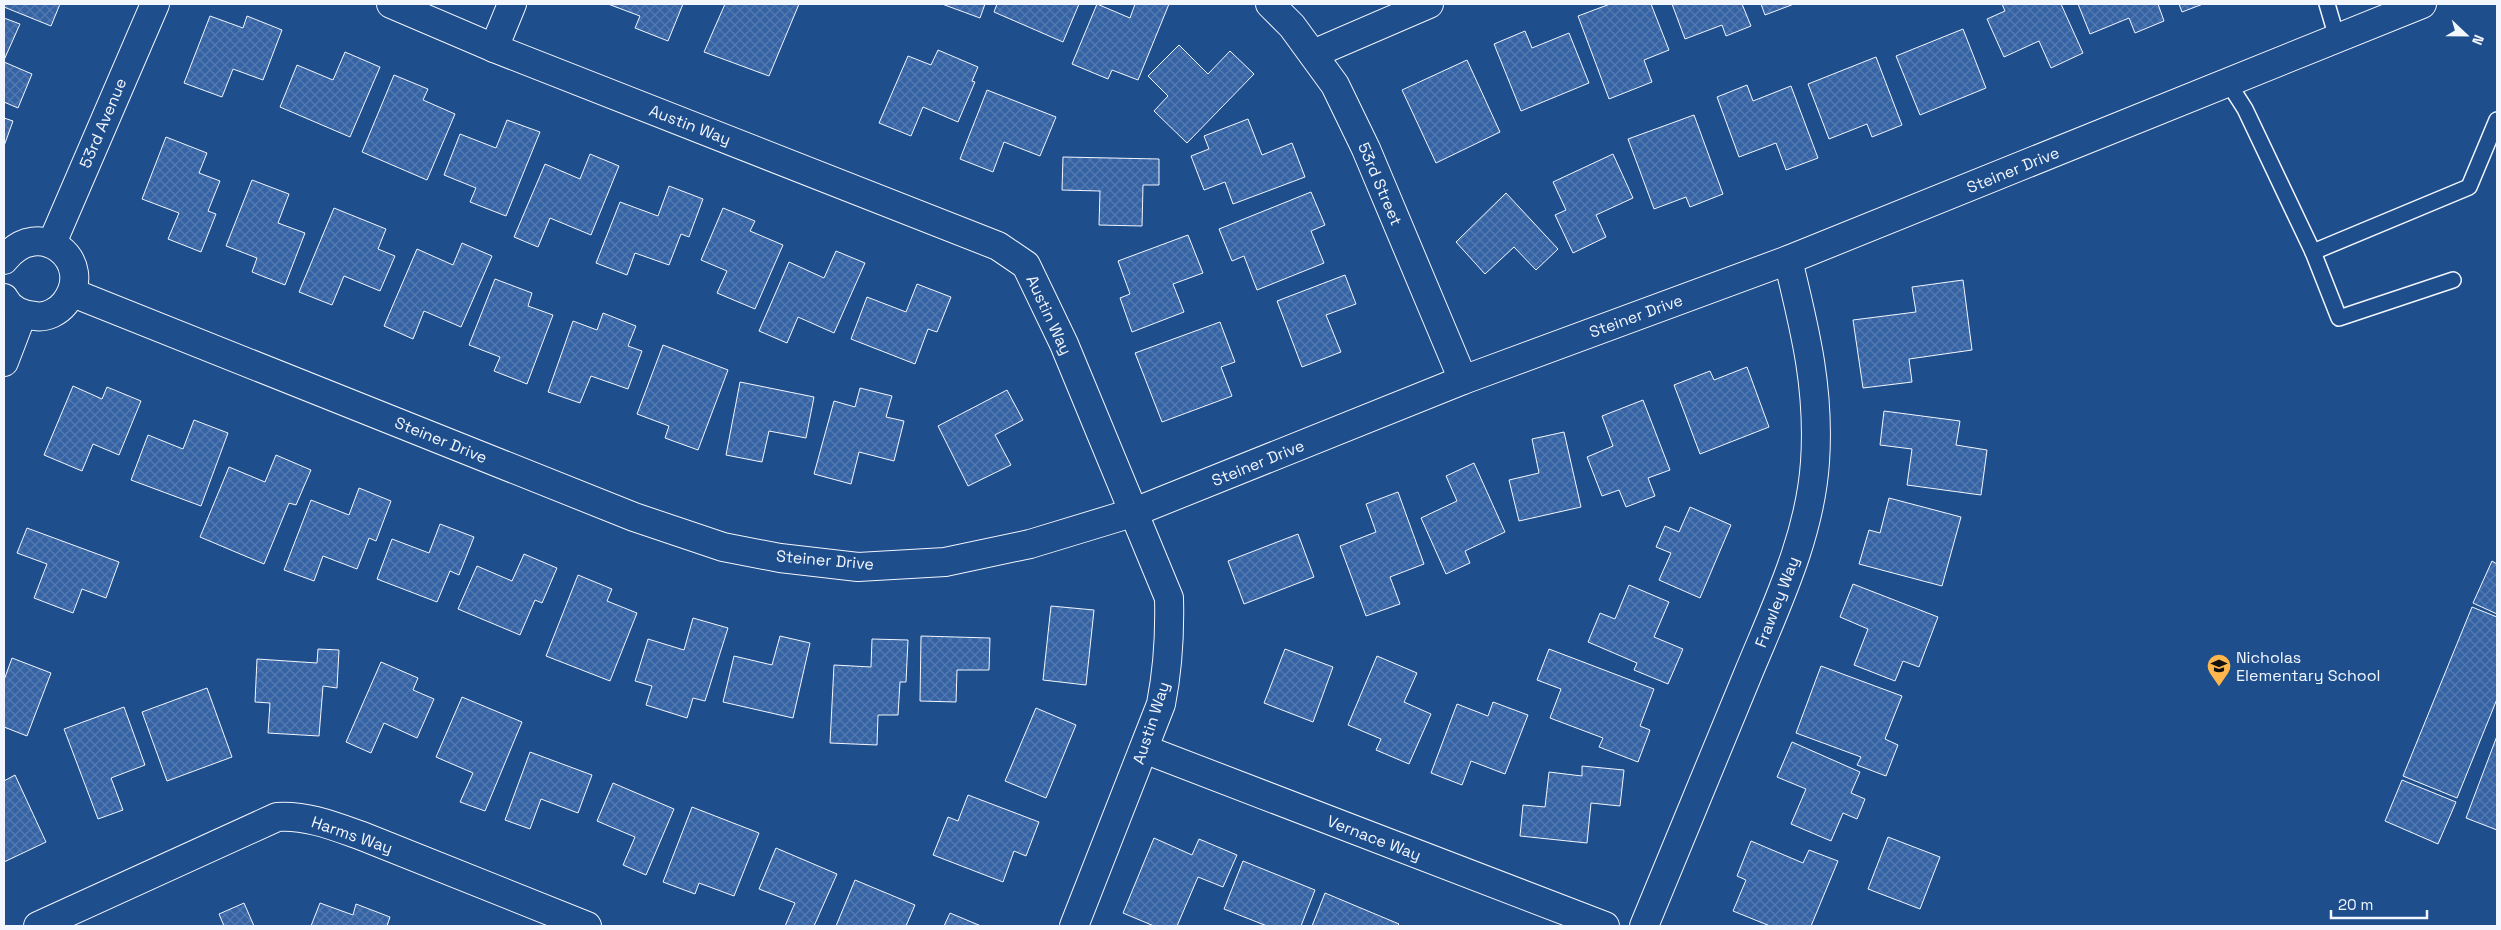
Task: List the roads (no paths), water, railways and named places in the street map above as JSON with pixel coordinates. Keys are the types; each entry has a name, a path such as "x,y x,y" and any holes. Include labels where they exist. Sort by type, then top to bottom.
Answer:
{"street":[{"name":"53rd Avenue","path":"52,243 155,4"},
{"name":"Austin Way","path":"391,4 494,48 998,246 1026,265 1064,344 1132,514 1156,563 1169,598 1168,670 1161,704 1074,926"},
{"path":"494,48 512,4"},
{"name":"53rd Street","path":"1270,4 1292,26 1335,84 1366,149 1463,380"},
{"path":"1313,54 1429,4"},
{"name":"Steiner Drive","path":"73,293 634,517 723,546 780,558 858,567 945,562 1030,544 1132,514 1463,380 1788,260 2229,84 2422,4"},
{"path":"4,260 13,248 32,240 52,243 67,255 75,273 73,293 60,309 42,317 13,306 4,362"},
{"name":"Frawley Way","path":"1644,926 1791,570 1810,500 1815,464 1815,392 1811,356 1788,260"},
{"name":"Vernace Way","path":"1144,749 1605,926"},
{"name":"Harms Way","path":"38,926 277,818 294,816 324,823 362,836 586,926"}],"lane":[{"path":"2327,4 2337,38"},
{"path":"2229,84 2245,109 2313,252 2339,318 2454,280"},
{"path":"2313,252 2469,187 2497,120"}],"place":[{"name":"Nicholas Elementary School","path":"2219,687"}]}
